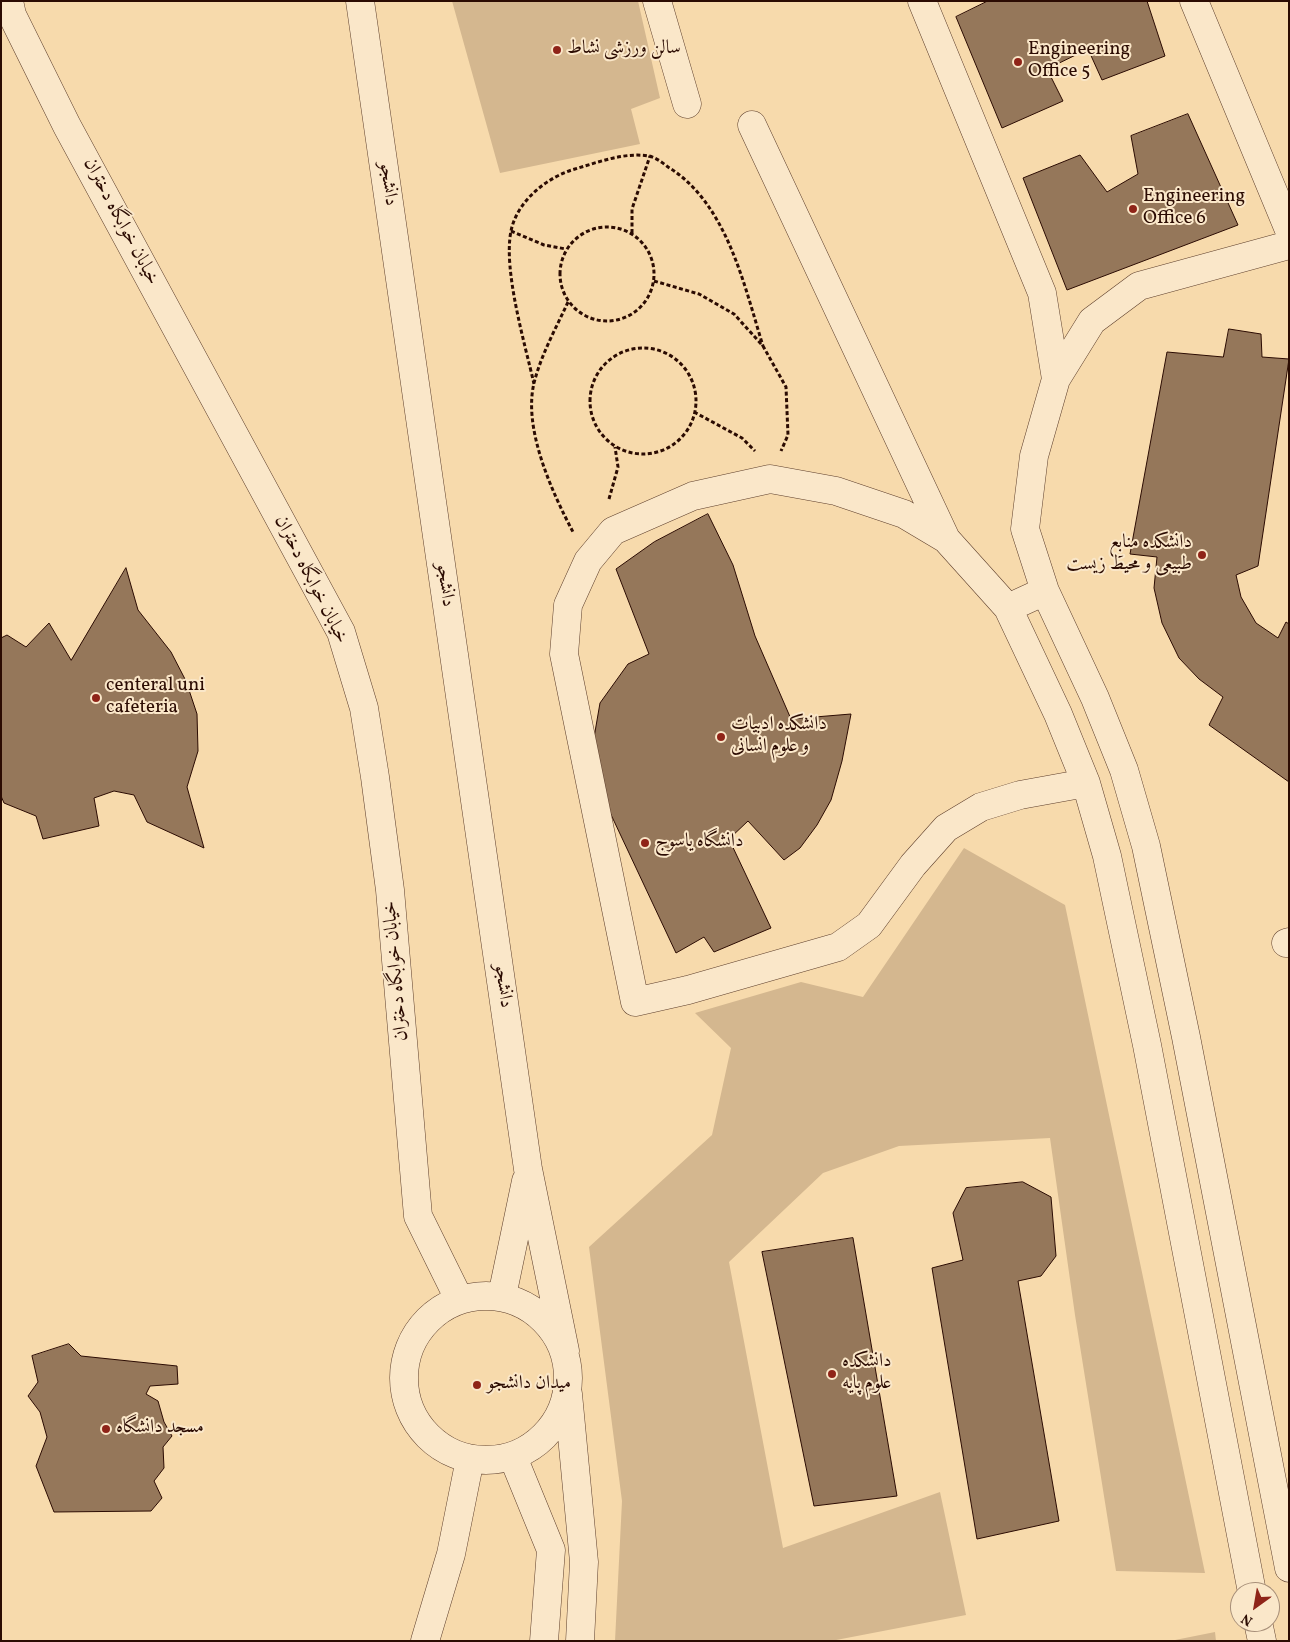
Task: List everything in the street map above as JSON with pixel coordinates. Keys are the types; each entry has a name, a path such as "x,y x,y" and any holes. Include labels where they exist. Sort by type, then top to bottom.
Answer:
{"street":[{"name":"خیابان خوابگاه دختران","path":"9,1 12,15 67,126 341,632 364,708 376,786 390,900 418,1216 459,1298"},
{"name":"دانشجو","path":"360,1 528,1169 565,1351"},
{"path":"658,1 687,104"},
{"path":"922,1 1042,293 1056,379"},
{"path":"1194,1 1289,230"},
{"path":"752,125 946,539 1008,608 1058,714 1086,783 1107,856 1147,1045 1250,1582"},
{"path":"1289,245 1139,286 1092,321 1056,379 1034,456 1025,529 1045,592 1095,698 1117,752 1146,846 1186,1037 1289,1568"},
{"path":"946,539 904,514 844,494 770,479 693,496 613,531 588,561 568,605 564,654 635,1002 688,990 838,947 869,925 913,865 946,828 981,807 1020,795 1086,783"},
{"path":"1008,608 1045,592"},
{"path":"502,1296 528,1169"},
{"path":"568,1394 549,1433 513,1457 470,1459 431,1441 407,1404 404,1361 423,1323 459,1298 502,1296 541,1315 565,1351 584,1562 580,1641"},
{"path":"513,1457 551,1550 544,1641"},
{"path":"426,1641 451,1554 470,1459"}],"path":[{"path":"632,233 632,208 650,156"},
{"path":"588,561 559,505 540,457 533,420 534,384 510,269 511,231 528,196 562,172 616,157 650,156 684,176 716,217 740,273 763,346 786,387 788,436 770,479"},
{"path":"614,226 632,233 645,246 653,262 654,281 648,299 636,312 618,320 600,321 582,315 568,302 560,285 559,266 566,249 578,235 595,227 614,226"},
{"path":"511,231 544,245 566,249"},
{"path":"654,281 700,294 734,314 763,346"},
{"path":"534,384 568,302"},
{"path":"650,349 670,356 686,370 694,388 694,412 689,429 674,444 656,453 635,454 615,447 600,433 591,414 590,393 597,374 611,358 630,350 650,349"},
{"path":"694,412 742,438 762,457 770,479"}],"shaded area":[{"name":"سالن ورزشی نشاط","path":"452,1 638,1 660,98 631,109 640,144 500,173"},
{"path":"964,848 1065,905 1205,1573 1116,1571 1075,1315 1050,1138 899,1146 823,1173 729,1262 783,1548 940,1492 966,1615 831,1641 615,1641 622,1501 589,1247 712,1135 731,1048 695,1013 801,982 863,997"},
{"path":"1215,1632 1216,1641 1170,1641"}],"building":[{"name":"Engineering Office 5","path":"988,1 1147,1 1165,56 1102,80 1088,49 1047,69 1063,101 1002,128 956,17"},
{"name":"Engineering Office 6","path":"1188,114 1238,225 1067,290 1023,178 1080,155 1107,192 1138,174 1131,136"},
{"name":"دانشکده منابع طبیعی و محیط زیست","path":"1229,329 1261,334 1262,357 1289,359 1258,566 1236,575 1241,597 1256,623 1278,638 1286,622 1289,624 1289,782 1209,725 1223,697 1199,679 1179,658 1162,623 1154,588 1157,557 1130,554 1167,352 1223,357"},
{"name":"دانشکده ادبیات و علوم انسانی","path":"708,514 733,565 755,636 791,719 851,714 842,761 831,800 817,825 800,848 784,860 748,821 729,839 771,928 714,952 704,937 676,953 606,804 591,755 600,703 628,664 649,654 616,569 654,542"},
{"name":"centeral uni cafeteria","path":"126,568 138,610 171,652 186,681 197,714 198,751 187,787 204,848 147,822 134,795 114,791 94,798 99,826 43,839 36,816 4,803 1,796 1,638 7,635 26,647 49,623 71,660"},
{"name":"دانشکده علوم پایه","path":"1023,1182 1051,1197 1056,1256 1041,1276 1018,1281 1059,1521 977,1539 932,1268 963,1260 953,1213 966,1188"},
{"name":"دانشکده علوم پایه","path":"853,1238 897,1496 814,1506 762,1252"},
{"name":"مسجد دانشگاه","path":"69,1344 81,1356 177,1366 178,1384 150,1386 146,1394 158,1401 164,1422 172,1436 163,1447 164,1468 154,1481 162,1498 151,1511 54,1512 36,1466 47,1437 40,1412 28,1396 38,1382 32,1356"}],"place":[{"name":"سالن ورزشی نشاط","path":"557,50"},
{"name":"Engineering Office 5","path":"1018,62"},
{"name":"Engineering Office 6","path":"1133,209"},
{"name":"دانشکده منابع طبیعی و محیط زیست","path":"1202,555"},
{"name":"centeral uni cafeteria","path":"96,698"},
{"name":"دانشکده ادبیات و علوم انسانی","path":"721,737"},
{"name":"دانشگاه یاسوج","path":"645,843"},
{"name":"دانشکده علوم پایه","path":"832,1374"},
{"name":"میدان دانشجو","path":"477,1385"},
{"name":"مسجد دانشگاه","path":"106,1429"}]}
